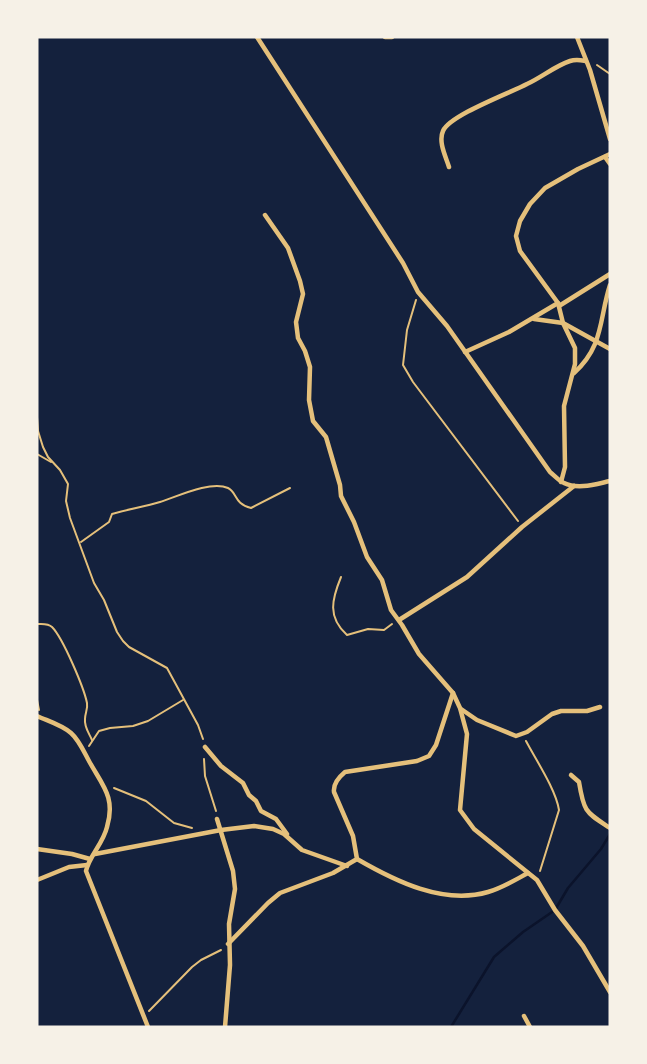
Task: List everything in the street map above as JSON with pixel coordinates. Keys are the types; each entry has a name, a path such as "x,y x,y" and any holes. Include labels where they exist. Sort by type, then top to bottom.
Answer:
{"street":[{"path":"257,37 403,262 418,292 447,326 551,472 561,482 574,486 610,481"},
{"path":"385,37 392,37"},
{"path":"577,37 610,139"},
{"path":"449,167 441,137 451,121 510,94 563,64 573,60 586,61"},
{"path":"561,482 565,467 564,406 575,365 575,348 558,305 520,251 516,236 520,221 530,204 545,188 608,155 610,164"},
{"path":"265,215 288,248 300,281 303,294 296,322 298,338 310,367 309,401 313,421 326,437 341,496 367,556 382,580 391,610 419,654 453,693 460,708 467,734 460,810 474,828 537,880 555,910 583,946 610,992"},
{"path":"465,352 533,319 610,274"},
{"path":"572,375 590,355 600,333 610,285"},
{"path":"533,319 563,323 610,349"},
{"path":"399,620 467,577 522,527 574,486"},
{"path":"453,693 436,745 429,756 417,761 351,770 345,772 336,782 334,792 353,836 357,859 416,888 441,893 475,895 501,887 528,873"},
{"path":"460,708 477,720 513,736 522,734 552,714 600,707"},
{"path":"37,716 70,732 104,785 110,804 109,816 103,839 87,865 87,876 148,1027"},
{"path":"205,747 221,766 243,783 259,809 276,819 291,841"},
{"path":"571,775 579,782 587,813 610,828"},
{"path":"217,819 233,872 235,888 229,924 230,965 226,1027"},
{"path":"37,849 92,857 202,833 254,826 284,834 302,850 347,866"},
{"path":"228,944 280,893 333,873 357,859"},
{"path":"37,880 69,867 87,865"},
{"path":"524,1016 530,1027"}],"path":[{"path":"586,61 601,66 610,74"},
{"path":"418,292 407,330 403,365 522,527"},
{"path":"37,416 43,447 68,484 66,501 70,518 94,583 117,632 129,647 167,668 198,725 205,747 205,776 217,819"},
{"path":"37,454 54,463"},
{"path":"80,543 108,522 112,514 161,502 196,489 228,488 237,501 251,508 290,488"},
{"path":"341,577 333,606 335,620 347,635 368,629 384,630 399,620"},
{"path":"37,624 53,628 66,650 85,696 87,709 84,721 92,740"},
{"path":"85,753 96,734 103,729 133,726 148,721 184,699"},
{"path":"522,734 552,789 559,810 537,880"},
{"path":"104,785 146,801 174,823 202,833"},
{"path":"145,1018 155,1004 192,967 228,944"}],"waterway":[{"path":"451,1027 494,957 523,932 555,910 568,888 601,849 610,834"}]}
